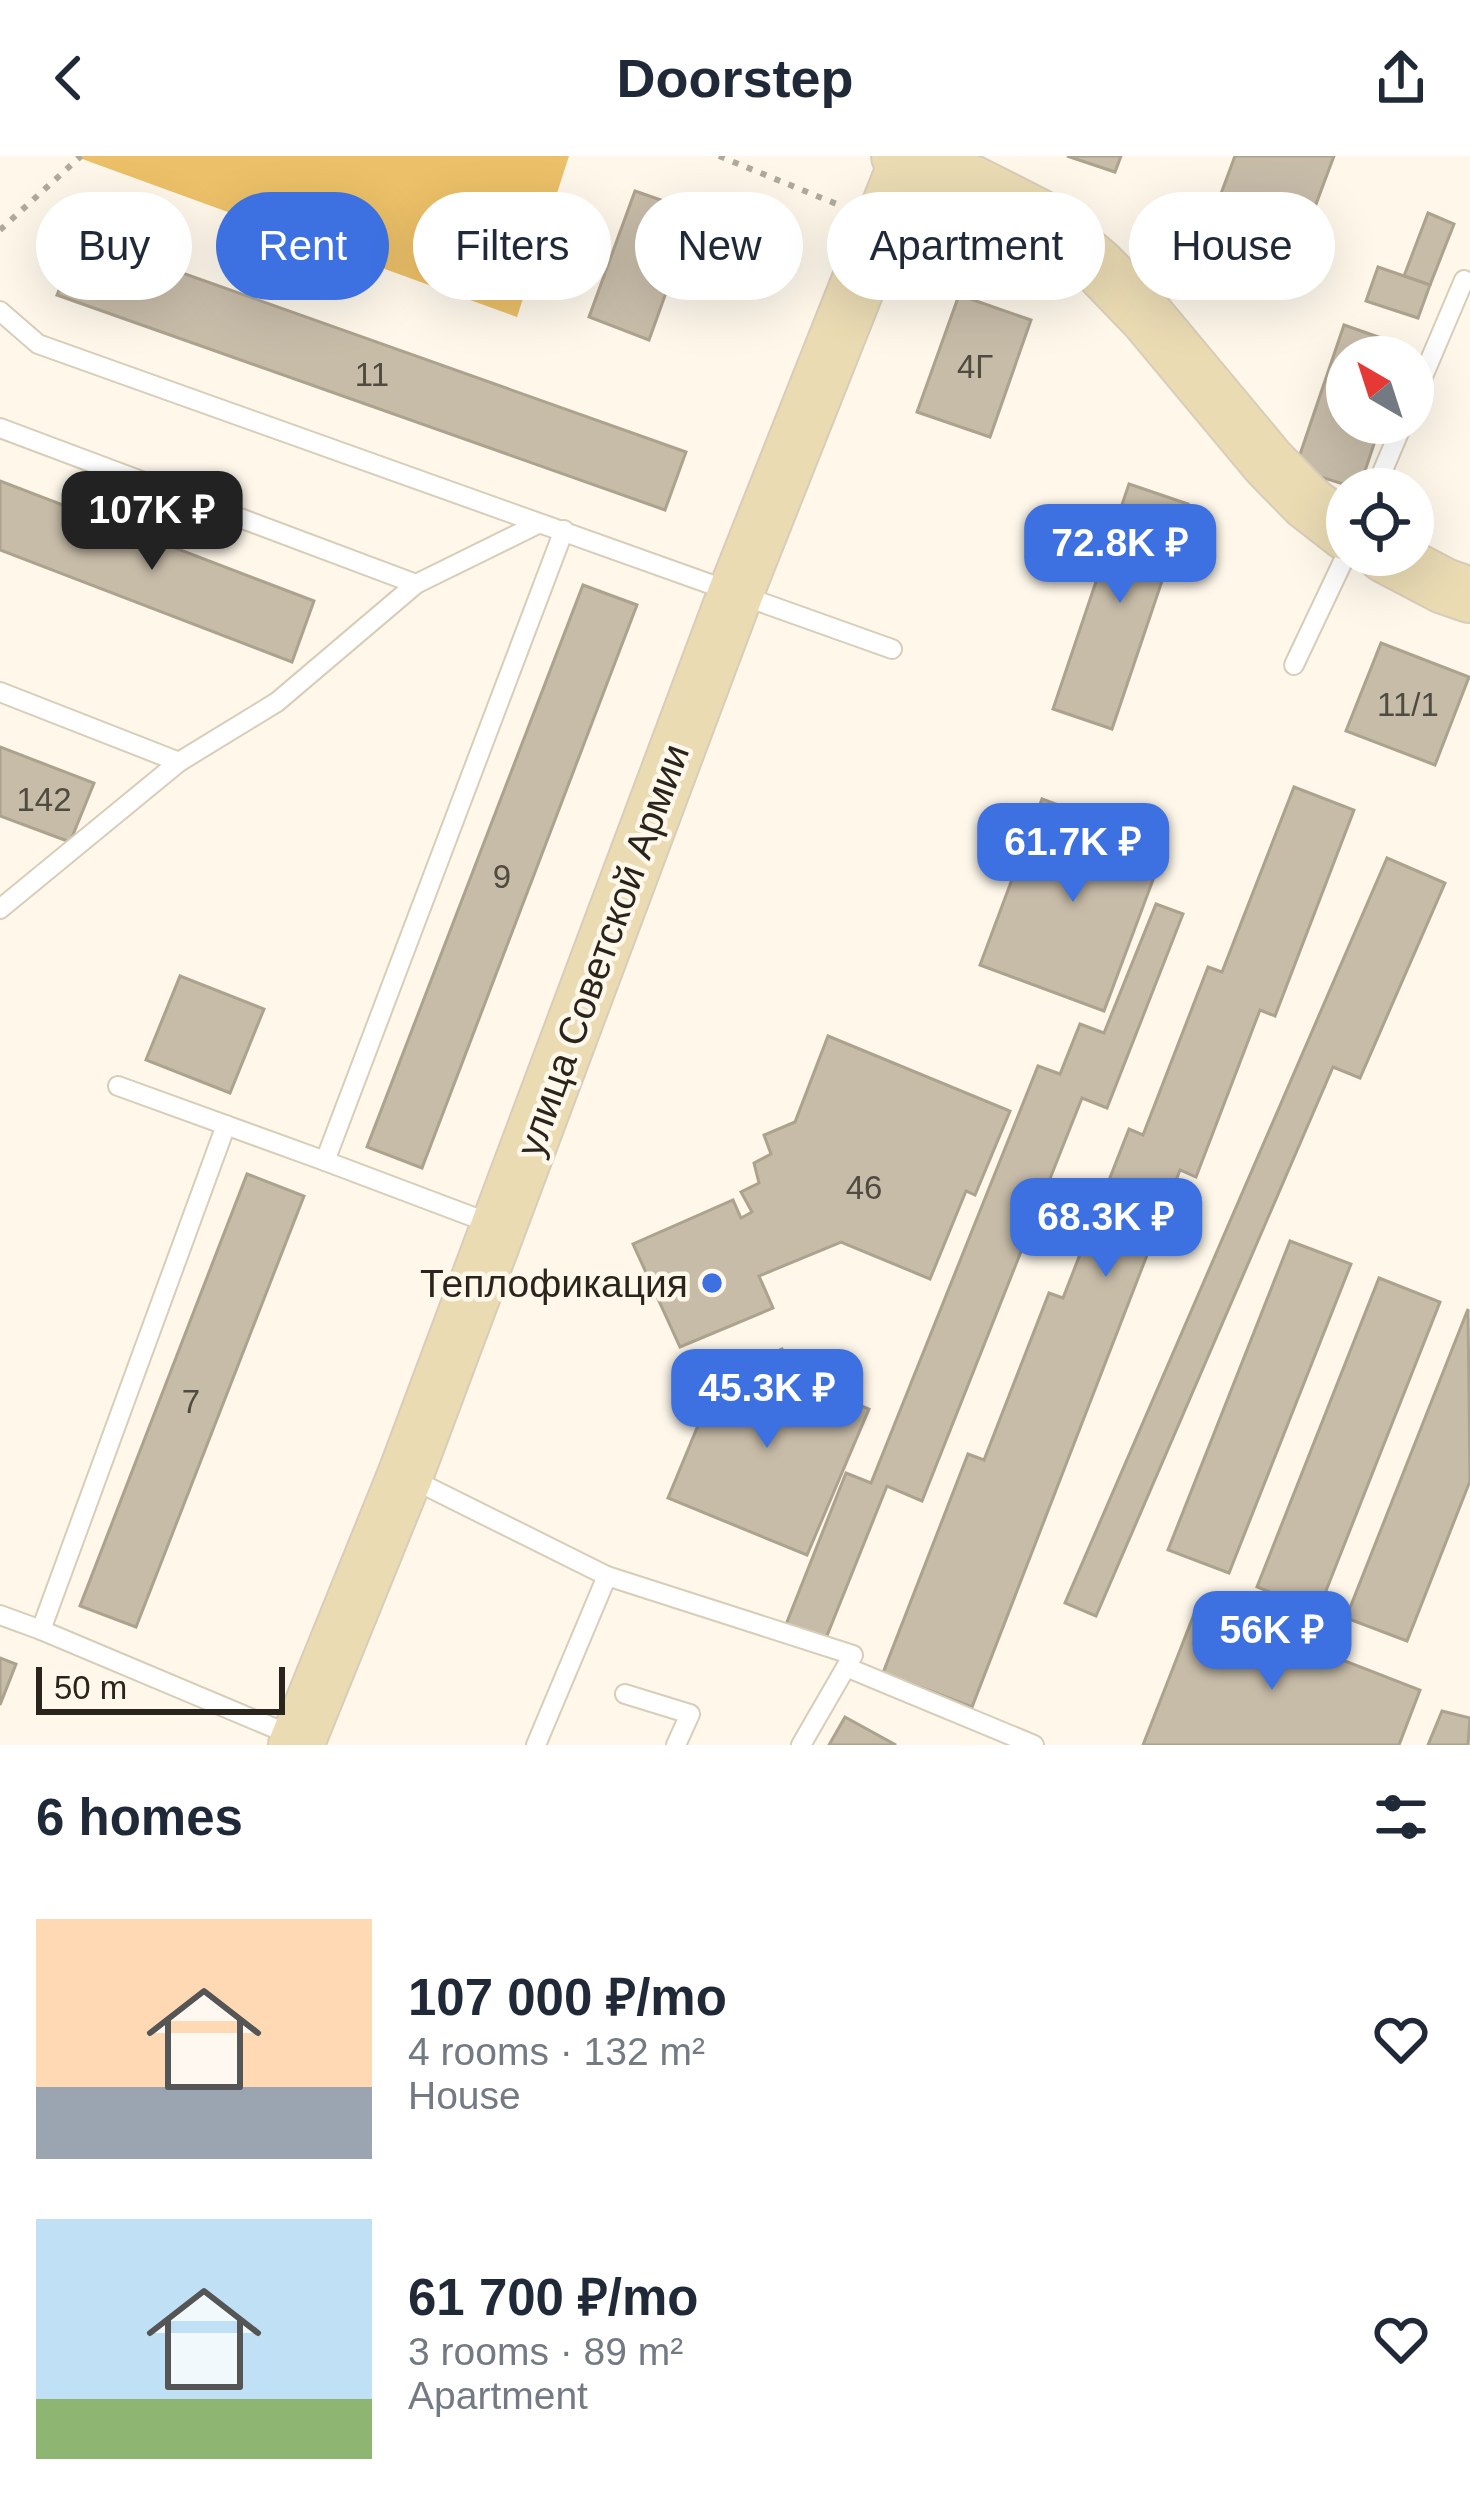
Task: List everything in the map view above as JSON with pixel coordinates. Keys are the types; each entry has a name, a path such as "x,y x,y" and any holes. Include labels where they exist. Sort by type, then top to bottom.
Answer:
{"main road":[{"path":"906,157 1043,219 1148,318 1268,462 1326,517"},
{"name":"улица Советской Армии","path":"298,1742 405,1476 736,592 906,157"},
{"path":"1425,576 1470,595"}],"lane":[{"path":"1434,351 1464,280"},
{"path":"0,311 38,344 892,649"},
{"path":"0,428 416,584"},
{"path":"0,909 179,762 278,702 416,584 538,524"},
{"path":"325,1161 564,530"},
{"path":"1294,665 1336,576"},
{"path":"0,692 179,762"},
{"path":"118,1086 499,1227"},
{"path":"41,1630 226,1125"},
{"path":"405,1476 607,1576 853,1655 802,1745"},
{"path":"536,1745 607,1576"},
{"path":"0,1615 298,1742"},
{"path":"846,1667 1034,1745"},
{"path":"625,1694 690,1714 676,1745"}],"path":[{"path":"0,230 81,156"},
{"path":"719,156 827,202"}],"shaded area":[{"path":"74,156 569,156 557,192 413,192 413,279 389,270 389,192 216,192 216,208 192,199 192,192 173,192"},
{"path":"470,300 522,300 517,317"}],"building":[{"path":"1067,156 1121,156 1115,172"},
{"path":"1235,156 1334,156 1321,192 1222,192"},
{"path":"638,192 635,300 663,300 649,340 589,317 595,300 611,300 611,257"},
{"path":"1428,213 1454,224 1430,285 1404,276"},
{"path":"1378,267 1430,285 1418,318 1366,301"},
{"path":"192,276 216,285 216,300 258,300 686,452 665,510 71,300 192,300"},
{"path":"957,300 973,300 1031,320 990,437 917,412"},
{"path":"1344,325 1376,336 1340,336"},
{"path":"1326,378 1326,444 1374,444 1366,468 1326,468 1326,479 1295,469"},
{"path":"0,481 314,601 292,662 0,550"},
{"path":"1129,484 1188,504 1112,729 1053,709"},
{"path":"583,585 637,605 422,1168 367,1147"},
{"path":"1381,643 1469,677 1435,765 1346,731"},
{"path":"0,747 94,783 70,842 0,816"},
{"path":"1294,787 1354,810 1275,1016 1260,1010 1196,1177 1180,1170 972,1707 883,1673 968,1454 984,1460 1049,1293 1063,1298 1129,1129 1143,1135 1208,967 1222,972"},
{"path":"1042,799 1166,845 1104,1011 980,965"},
{"path":"1387,858 1445,883 1360,1078 1333,1067 1096,1616 1065,1603"},
{"path":"1156,904 1183,914 1107,1108 1082,1098 922,1501 887,1486 824,1643 785,1627 846,1473 871,1483 1038,1066 1060,1074 1080,1024 1104,1033"},
{"path":"180,976 264,1009 230,1093 146,1060"},
{"path":"828,1036 1010,1111 975,1195 966,1191 930,1279 841,1242 759,1276 773,1308 680,1347 633,1244 733,1200 741,1218 752,1212 741,1192 759,1183 754,1163 771,1154 764,1135 795,1122"},
{"path":"247,1174 304,1196 136,1627 80,1606"},
{"path":"1290,1241 1351,1264 1229,1573 1168,1550"},
{"path":"1379,1278 1440,1302 1318,1611 1257,1587"},
{"path":"1468,1309 1470,1481 1407,1641 1346,1618"},
{"path":"782,1349 795,1378 869,1409 807,1555 668,1498 699,1423 685,1393"},
{"path":"1198,1604 1420,1690 1399,1745 1143,1745"},
{"path":"0,1658 16,1664 0,1705"},
{"path":"1442,1711 1470,1718 1468,1745 1428,1745"},
{"path":"845,1717 896,1745 829,1745"}],"place":[{"name":"Теплофикация","path":"712,1283"}]}
